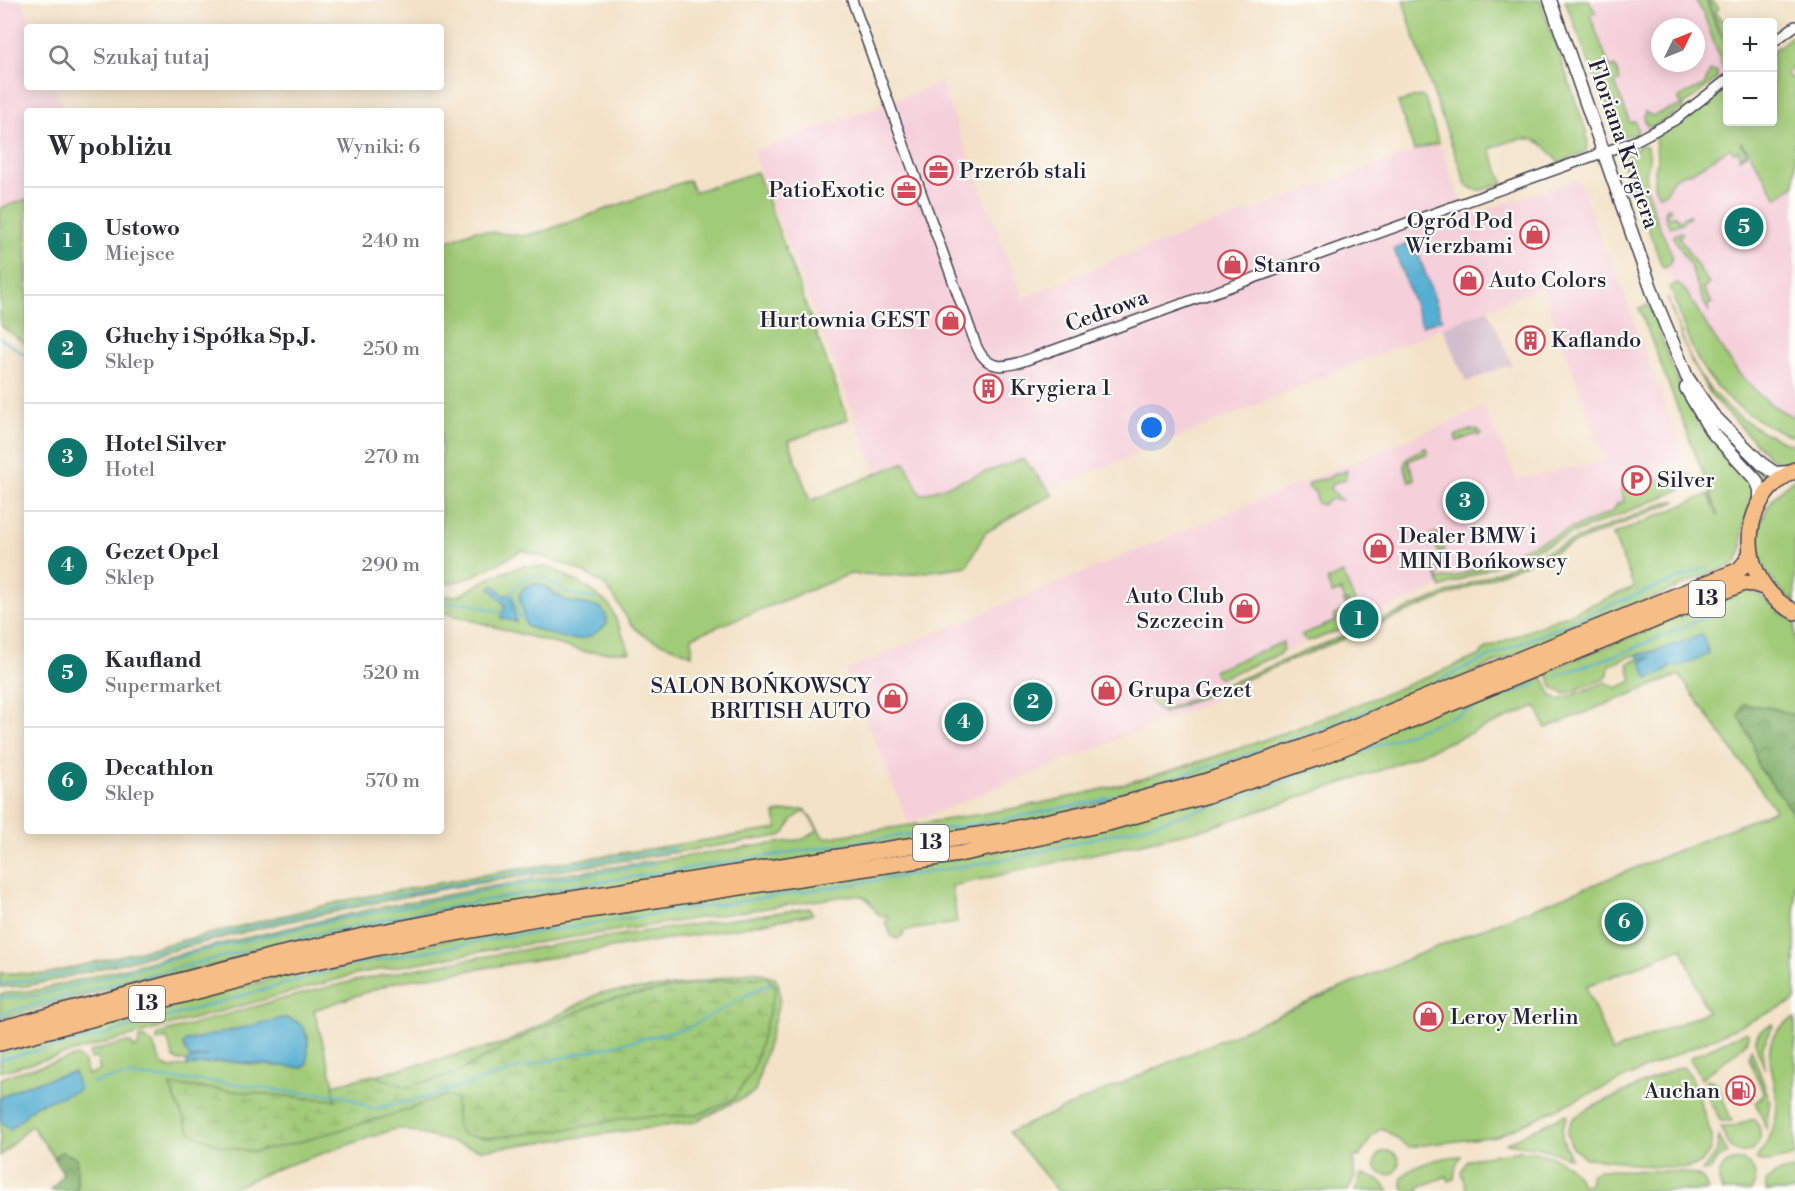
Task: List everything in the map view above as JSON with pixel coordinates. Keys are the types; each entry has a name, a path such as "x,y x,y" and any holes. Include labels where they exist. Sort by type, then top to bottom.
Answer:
{"main road":[{"name":"13","path":"1792,471 1772,486 1760,501 1751,526 1751,552 1756,571 1766,588 1779,603 1795,612"},
{"name":"13","path":"0,1027 273,956 377,933 492,911 973,836 1105,809 1204,782 1348,730 1738,570 1751,552"},
{"name":"13","path":"0,1044 255,975 380,946 526,920 959,854 1108,823 1209,795 1307,762 1744,583 1766,588"}],"street":[{"name":"Cedrowa","path":"852,0 976,345 985,360 994,365 1019,363 1603,153"},
{"name":"Floriana Krygiera","path":"1550,0 1656,302 1687,377 1712,414 1769,470 1779,474 1792,471"},
{"path":"1777,40 1795,26"},
{"path":"1603,153 1635,141 1675,120 1723,83"},
{"name":"Floriana Krygiera","path":"1656,302 1662,331 1696,409 1717,438 1756,480 1760,489 1760,501"}],"shaded area":[{"path":"0,0 22,0 31,24 24,24 24,90 56,90 64,108 24,108 24,200 0,208"},
{"path":"1576,0 1706,0 1723,46 1723,74 1684,108 1634,134"},
{"path":"941,83 1023,298 1115,259 1439,143 1467,216 1577,179 1605,249 1611,258 1680,447 1690,483 1224,676 1218,699 909,823 845,670 1484,408 1517,479 1605,461 1542,287 906,550 752,152"},
{"path":"1740,141 1777,197 1795,185 1795,420 1758,399 1685,311 1638,194"},
{"path":"1488,309 1512,364 1466,382 1443,328"}],"green space":[{"path":"1403,0 1540,0 1585,128 1588,141 1586,151 1559,163 1547,148 1536,141 1523,139 1510,142 1490,149 1503,183 1484,190 1470,188 1466,184 1441,116"},
{"path":"1565,0 1589,0 1596,13 1590,15 1610,68 1615,66 1620,81 1615,83 1630,123 1635,121 1638,130 1636,134 1618,137"},
{"path":"1696,0 1706,0 1717,29 1723,38 1723,68 1703,12"},
{"path":"1708,0 1719,8 1715,13 1723,22 1723,34"},
{"path":"1795,34 1795,66 1787,72 1789,78 1795,78 1795,185 1777,198 1748,150 1740,141 1747,153 1738,159 1741,155 1738,150 1734,152 1730,148 1692,172 1674,178 1667,192 1659,195 1654,186 1657,157 1655,137 1678,123 1709,98 1711,100 1723,90 1723,126 1777,126 1777,48"},
{"path":"1710,71 1717,72 1717,79 1683,106 1684,108 1652,127 1646,125 1645,112 1652,116 1680,106 1682,103 1678,99 1704,86"},
{"path":"1420,96 1425,98 1439,143 1414,150 1398,102"},
{"path":"1641,145 1646,146 1649,155 1646,178 1650,201 1672,255 1671,262 1666,267 1662,266 1623,166 1622,159"},
{"path":"757,172 848,419 789,441 810,501 905,462 921,495 1023,459 1053,495 985,533 967,566 904,575 850,574 692,637 692,655 640,632 630,622 609,589 586,573 523,550 473,576 444,584 444,243 475,230 523,236 544,231 689,180 694,192"},
{"path":"24,200 24,343 0,325 0,208"},
{"path":"1666,209 1671,210 1666,213 1670,218 1675,215 1679,221 1688,215 1690,217 1670,227 1665,217"},
{"path":"1683,233 1679,237 1709,284 1703,289 1712,303 1707,306 1710,313 1703,301 1690,265 1674,238 1674,235"},
{"path":"1677,283 1685,290 1718,345 1745,380 1776,408 1795,417 1795,437 1745,412 1714,384 1694,353 1685,331 1670,287"},
{"path":"1649,305 1678,382 1694,415 1719,449 1748,477 1752,486 1753,497 1743,527 1742,550 1736,563 1346,725 1222,771 1043,818 212,966 117,987 0,1019 0,994 38,990 232,941 377,908 532,879 804,839 818,830 805,811 793,819 785,833 780,836 441,889 285,922 25,986 0,987 0,973 46,974 347,900 500,872 777,829 775,813 805,809 824,838 1043,803 1115,786 1208,759 1299,727 1479,656 1487,648 1634,587 1613,535 1709,494 1718,517 1639,308"},
{"path":"1688,353 1703,380 1725,405 1751,425 1795,446 1795,461 1780,463 1768,456 1713,398 1692,363"},
{"path":"1710,422 1724,432 1770,478 1767,482 1735,451"},
{"path":"1470,430 1477,430 1482,434 1457,441 1455,436"},
{"path":"1426,448 1428,453 1408,461 1415,480 1410,482 1405,469 1406,460"},
{"path":"1347,470 1345,480 1333,483 1330,488 1340,500 1331,499 1322,505 1317,503 1315,492 1308,487 1309,483"},
{"path":"1691,474 1692,483 1682,489 1441,588 1434,570 1439,568 1438,579 1455,577 1612,512 1618,503 1624,502 1621,487"},
{"path":"1795,479 1795,602 1779,589 1768,574 1761,558 1759,540 1761,523 1768,507 1779,492"},
{"path":"1677,501 1164,713 1157,710 1144,692 1154,688 1164,710 1666,502"},
{"path":"1437,533 1445,550 1440,552 1446,569 1431,535"},
{"path":"523,566 549,567 589,588 610,606 630,652 585,652 444,613 444,596 459,596 493,576","holes":["544,586 567,601 600,607 528,627"]},
{"path":"1343,573 1357,607 1363,605 1365,611 1360,613 1362,620 1359,622 1360,618 1354,611 1348,614 1352,625 1307,641 1301,635 1336,621 1334,615 1351,609 1348,601 1345,606 1341,591 1332,594 1327,580"},
{"path":"1750,590 1756,593 1795,621 1795,716 1773,708 1739,716 1753,744 1758,767 1795,817 1795,1001 1497,1136 1408,1147 1382,1128 1372,1136 1360,1156 1353,1158 1355,1176 1348,1191 1058,1191 1009,1132 1426,951 1775,810 1679,675 1546,728 1536,706 1384,769 1208,828 952,886 957,923 902,931 904,935 897,939 892,937 885,922 889,919 887,915 884,917 875,911 871,903 863,897 846,896 501,948 361,973 0,1072 0,1053 310,968 479,933 1048,843 1537,675 1543,677 1552,696 1560,700 1606,682 1617,688 1632,681 1628,663 1648,656 1653,657 1667,669 1675,665 1673,646 1632,656 1609,665 1605,679 1565,694 1553,688 1547,674 1549,670","holes":["1682,948 1707,1012 1612,1052 1586,987"]},
{"path":"1283,642 1283,650 1278,655 1221,678 1213,671"},
{"path":"1743,704 1773,708 1795,716 1795,817 1758,767 1753,744 1739,716"},
{"path":"809,908 813,914 396,982 314,1010 334,1085 505,1043 600,993 684,985 754,971 775,977 779,986 780,999 755,1092 695,1122 482,1150 398,1128 276,1169 226,1191 77,1191 77,1158 61,1152 54,1157 31,1125 0,1156 0,1079 15,1073 77,1056 83,1061 88,1075 100,1070 97,1058 90,1059 89,1052 127,1042 134,1048 138,1047 139,1038 143,1037 152,1043 162,1064 170,1068 215,1061 275,1066 307,1064 308,1036 290,1019 284,1018 189,1040 189,1057 211,1056 192,1060 174,1059 167,1038 157,1041 158,1034 306,993 411,970 581,941"},
{"path":"767,977 776,987 753,1070 733,1100 698,1115 628,1117 576,1128 490,1138 463,1135 456,1123 456,1100 447,1095 395,1114 296,1143 254,1152 220,1146 190,1132 169,1085 335,1100 333,1085 373,1075 406,1087 454,1074 538,1029 605,1000 712,981"},
{"path":"1795,1018 1795,1156 1768,1162 1757,1160 1771,1133 1777,1112 1770,1046 1782,1026"},
{"path":"1772,1024 1763,1046 1765,1069 1757,1049 1756,1038"},
{"path":"1745,1032 1748,1034 1747,1041 1739,1050 1701,1079 1690,1060 1691,1057"},
{"path":"1751,1049 1770,1101 1766,1128 1756,1102 1762,1097 1763,1092 1749,1057"},
{"path":"1683,1067 1691,1076 1712,1136 1710,1151 1701,1163 1687,1168 1640,1165 1586,1158 1572,1148 1567,1133 1575,1117 1676,1068"},
{"path":"1708,1080 1716,1083 1732,1121 1721,1121 1711,1104 1703,1085"},
{"path":"1566,1114 1568,1116 1562,1128 1562,1138 1571,1158 1541,1148 1506,1143"},
{"path":"1754,1120 1759,1126 1760,1140 1752,1151 1739,1152 1730,1146 1720,1127 1732,1127"},
{"path":"1719,1137 1728,1153 1717,1159 1709,1172 1702,1171 1716,1154"},
{"path":"1387,1151 1395,1155 1399,1163 1395,1171 1387,1175 1379,1171 1375,1163 1379,1155"},
{"path":"1520,1151 1540,1153 1557,1159 1572,1170 1583,1186 1591,1183 1591,1175 1598,1170 1664,1171 1698,1176 1705,1182 1708,1191 1467,1191 1461,1172 1467,1161 1477,1157"},
{"path":"61,1152 77,1158 77,1191 51,1191 63,1174 54,1157"},
{"path":"1461,1156 1456,1165 1454,1179 1449,1181 1447,1176 1419,1187 1420,1191 1405,1191 1402,1186 1401,1180 1411,1170 1437,1160"},
{"path":"1738,1160 1752,1167 1755,1176 1754,1186 1751,1191 1723,1191 1719,1175 1723,1167"},
{"path":"1795,1169 1795,1191 1766,1191 1766,1182 1772,1176"},
{"path":"1361,1175 1377,1180 1389,1191 1355,1191"}],"water":[{"path":"1414,242 1442,319 1422,326 1394,249"},
{"path":"540,584 567,601 600,607 606,615 607,624 588,637 579,639 560,637 526,626 519,595 524,587"},
{"path":"494,585 505,596 511,593 516,622 501,618 505,605 490,588"},
{"path":"1701,635 1709,654 1680,666 1671,666 1666,671 1648,679 1641,662 1652,657 1639,659 1637,655 1654,652"},
{"path":"284,1018 293,1020 304,1029 308,1049 307,1064 303,1068 225,1061 188,1066 186,1061 208,1056 189,1058 183,1044 186,1041"},
{"path":"74,1072 79,1090 35,1106 10,1130 0,1120 0,1098 23,1086"}],"waterway":[{"path":"0,338 24,354"},
{"path":"0,1014 115,983 312,935 420,912 522,894 1002,820 1097,801 1247,755 1360,714 1608,606 1708,567"},
{"path":"512,593 523,580 540,576 570,594 595,599"},
{"path":"511,595 512,593 519,617 524,617"},
{"path":"444,603 469,603 503,613"},
{"path":"1556,676 1625,652 1722,610"},
{"path":"0,1059 93,1038 350,965 499,938 1012,858 1141,827 1245,797 1538,683"},
{"path":"0,984 46,978 284,919 381,898 531,871 674,849"},
{"path":"0,998 35,996 197,952 335,920 495,889 654,864"},
{"path":"93,1083 121,1076 229,1083 290,1092 340,1095 372,1109 425,1098 526,1066 688,1028 771,983"},
{"path":"76,1088 82,1086"}],"place":[{"name":"Przerób stali","path":"938,171"},
{"name":"PatioExotic","path":"906,190"},
{"name":"Kaufland","path":"1744,227"},
{"name":"Ogród Pod Wierzbami","path":"1534,234"},
{"name":"Stanro","path":"1233,265"},
{"name":"Auto Colors","path":"1468,280"},
{"name":"Hurtownia GEST","path":"951,320"},
{"name":"Kaflando","path":"1530,340"},
{"name":"Krygiera 1","path":"989,388"},
{"name":"Silver","path":"1636,480"},
{"name":"Hotel Silver","path":"1465,501"},
{"name":"Dealer BMW i MINI Bońkowscy","path":"1378,549"},
{"name":"Auto Club Szczecin","path":"1245,609"},
{"name":"Ustowo","path":"1359,619"},
{"name":"Grupa Gezet","path":"1107,690"},
{"name":"SALON BOŃKOWSCY BRITISH AUTO","path":"892,699"},
{"name":"Głuchy i Spółka Sp.J.","path":"1033,702"},
{"name":"Gezet Opel","path":"964,722"},
{"name":"Decathlon","path":"1624,922"},
{"name":"Leroy Merlin","path":"1429,1017"},
{"name":"Auchan","path":"1741,1091"}]}
